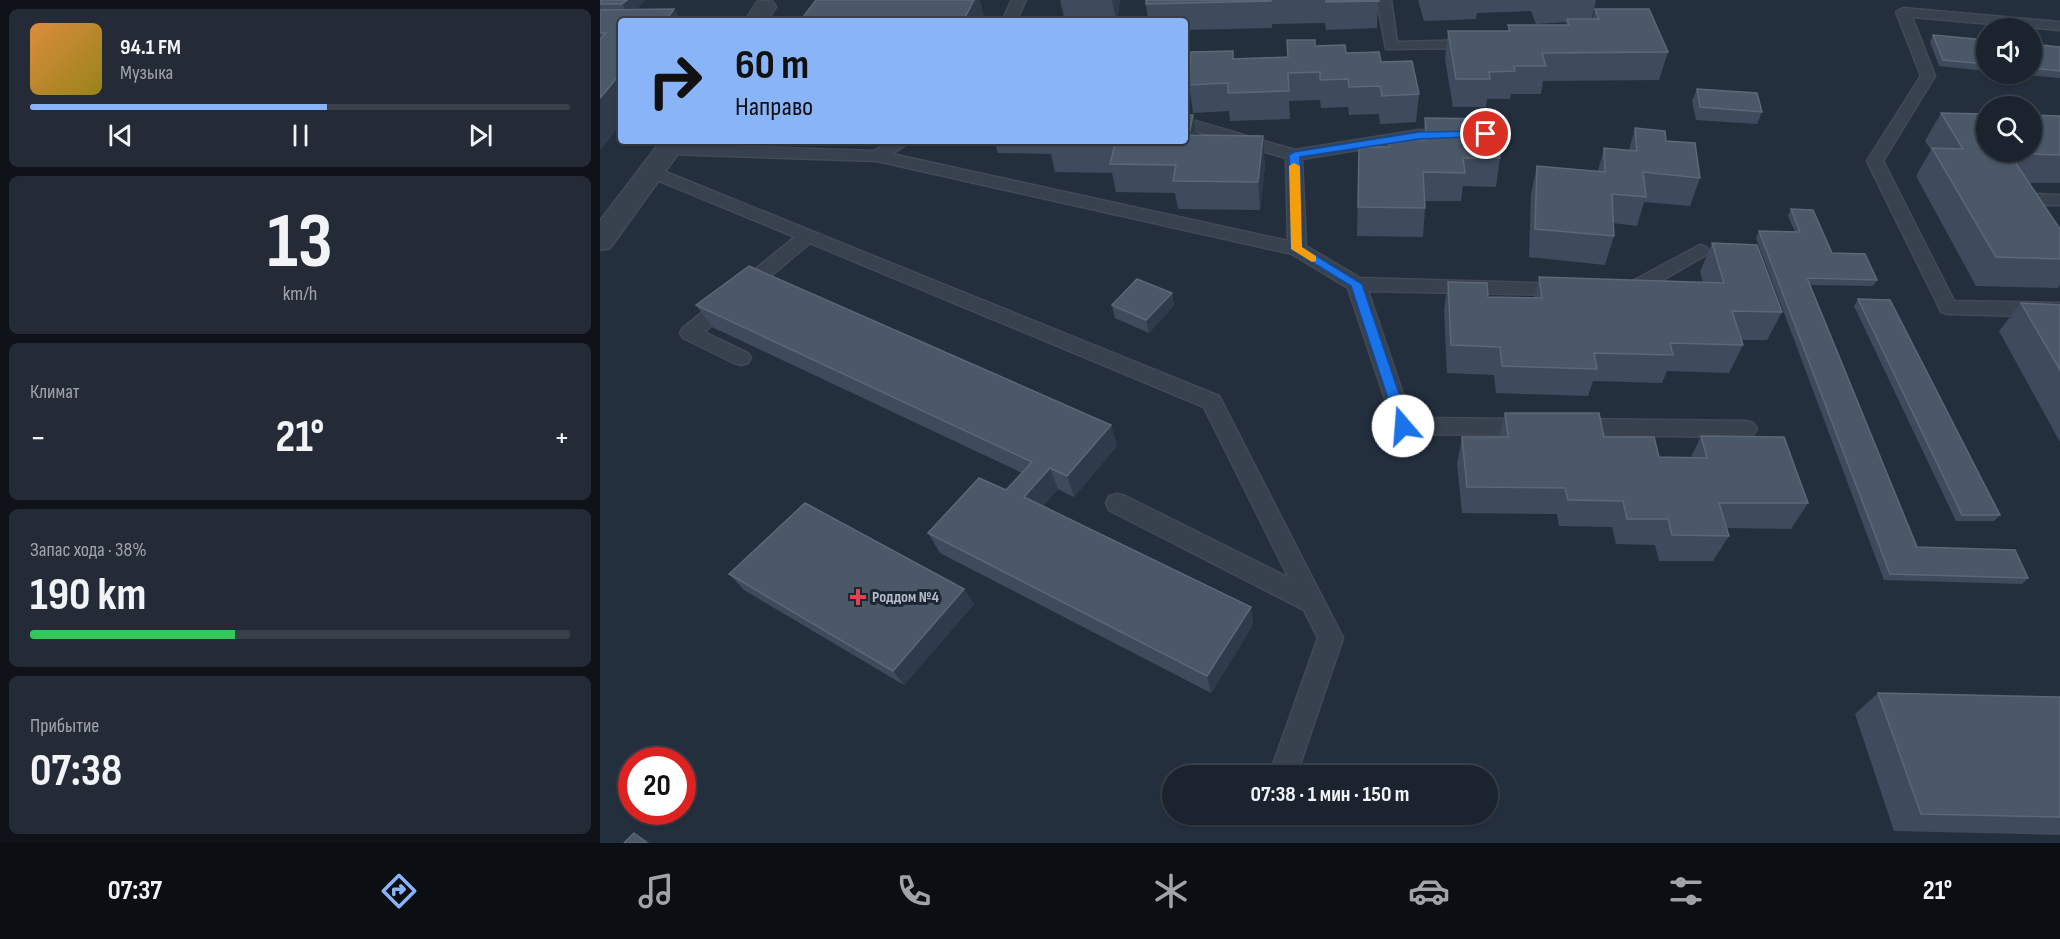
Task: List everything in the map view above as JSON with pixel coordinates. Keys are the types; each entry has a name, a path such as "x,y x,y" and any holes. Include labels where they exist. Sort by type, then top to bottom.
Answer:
{"street":[{"path":"600,241 672,145"}],"lane":[{"path":"1010,18 1019,0"},
{"path":"1384,0 1391,46 1484,43"},
{"path":"2060,26 1903,12 1928,75 1875,161 1948,307 2060,310"},
{"path":"1188,124 1294,155 1419,135 1464,135"},
{"path":"878,156 898,144"},
{"path":"672,145 878,156 1297,249 1356,284 1583,289"},
{"path":"1294,155 1297,249"},
{"path":"651,171 1212,402 1331,638 1286,765"},
{"path":"2060,200 2030,199 2060,245"},
{"path":"741,358 690,333 808,236"},
{"path":"1606,290 1630,290 1700,251"},
{"path":"1356,284 1403,426 1746,429"},
{"path":"1117,503 1313,602"}],"building":[{"path":"601,0 627,0 622,4 600,4"},
{"path":"816,0 974,0 965,18 802,18"},
{"path":"1146,0 1271,0 1271,1 1146,4"},
{"path":"1326,0 1378,0 1379,1 1326,2"},
{"path":"674,9 667,18 618,18 618,77 600,98 600,39 606,33 600,33 600,10"},
{"path":"1595,9 1649,9 1668,52 1542,53 1546,66 1514,66 1515,71 1489,72 1490,79 1456,79 1448,31 1510,31 1508,25 1569,25 1567,19 1599,19"},
{"path":"1933,35 1976,39 1976,63 1943,60"},
{"path":"1287,40 1315,40 1315,46 1345,45 1346,53 1379,52 1381,62 1412,61 1419,94 1382,96 1380,86 1349,87 1348,79 1320,80 1320,72 1288,73 1289,91 1228,93 1228,83 1189,85 1191,52 1233,51 1233,59 1288,57"},
{"path":"2042,45 2060,47 2060,71 2042,69"},
{"path":"1697,89 1757,93 1762,112 1700,107"},
{"path":"1941,113 1976,114 1976,162 2015,162 2060,229 2060,259 1996,257 1932,148 1963,149"},
{"path":"1188,115 1193,115 1189,135 1263,136 1258,182 1173,181 1176,165 1110,164 1115,144 1188,144"},
{"path":"2042,115 2060,116 2060,155 2042,154"},
{"path":"1425,118 1495,119 1500,158 1463,158 1465,173 1423,172 1425,208 1358,207 1359,147 1389,147 1389,139 1427,140"},
{"path":"1635,128 1665,131 1666,141 1695,143 1700,178 1643,172 1646,197 1612,194 1614,236 1535,229 1537,166 1605,172 1604,148 1637,151"},
{"path":"1791,209 1813,210 1832,253 1865,254 1877,280 1807,278 1917,547 2015,550 2028,578 1890,574 1759,231 1800,232"},
{"path":"1712,243 1757,245 1782,312 1732,311 1743,345 1670,343 1673,355 1594,353 1597,369 1502,366 1500,347 1451,345 1448,282 1487,283 1488,297 1542,298 1539,277 1724,283"},
{"path":"749,266 1111,425 1067,476 1050,468 1024,497 1251,607 1207,676 928,533 979,478 1006,490 1032,462 696,305"},
{"path":"1137,279 1172,293 1146,320 1112,305"},
{"path":"1858,299 1890,300 2000,515 1962,515"},
{"path":"2021,303 2060,305 2060,370"},
{"path":"1505,413 1599,413 1604,437 1654,437 1659,457 1707,458 1701,436 1784,437 1808,503 1719,503 1729,536 1672,535 1668,519 1627,519 1623,501 1568,500 1565,488 1467,487 1462,437 1508,437"},
{"name":"Роддом №4","path":"805,503 964,589 893,671 729,574"},
{"path":"1878,693 2060,697 2060,817 1921,814"},
{"path":"634,833 647,843 624,843"}],"slow traffic":[{"path":"1294,166 1297,249 1312,258"}],"place":[{"name":"Роддом №4","path":"858,597"}],"route":[{"path":"1403,426 1356,284 1297,249 1294,155 1419,135 1486,134"}]}
